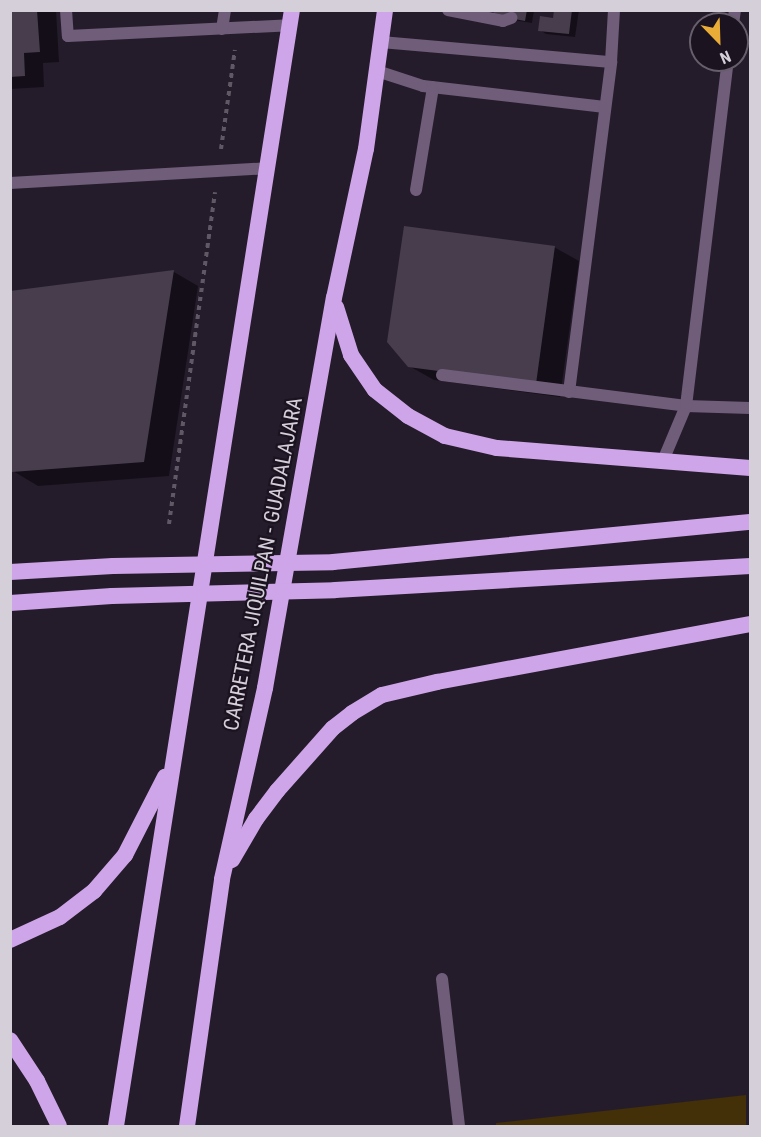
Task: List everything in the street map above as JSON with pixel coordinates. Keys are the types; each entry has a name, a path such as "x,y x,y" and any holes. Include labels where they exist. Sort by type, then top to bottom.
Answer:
{"highway":[{"name":"CARRETERA JIQUILPAN - GUADALAJARA","path":"187,1126 222,879 265,688 334,298 366,149 386,10"},
{"path":"116,1126 291,18"},
{"path":"334,298 344,336 362,373 391,404 426,427 471,444 497,448 662,463 750,468"},
{"path":"10,572 113,566 333,562 750,522"},
{"path":"10,603 112,596 335,590 750,566"},
{"path":"222,879 256,819 277,791 333,728 352,713 382,695 437,682 750,624"},
{"path":"10,940 60,917 78,905 111,873 136,834 172,763"},
{"path":"10,1040 37,1081 59,1126"}],"lane":[{"path":"66,10 68,36 238,28 291,18"},
{"path":"222,29 225,10"},
{"path":"448,10 503,21 511,18"},
{"path":"569,392 611,62 615,10"},
{"path":"381,42 611,62"},
{"path":"377,71 433,87 605,107"},
{"path":"662,463 686,406 727,72"},
{"path":"416,190 433,87"},
{"path":"10,183 267,168"},
{"path":"442,375 686,406 750,408"},
{"path":"442,979 459,1126"}],"path":[{"path":"169,524 238,28"}],"shaded area":[{"path":"746,1095 746,1126 496,1126 496,1123"}],"building":[{"path":"10,10 37,10 40,52 24,53 25,76 10,77"},
{"path":"494,10 527,10 525,21 493,15"},
{"path":"554,10 572,10 569,34 538,31 540,16 553,18"},
{"path":"404,226 555,246 536,384 408,367 387,342"},
{"path":"174,270 144,462 12,472 10,291"}]}
